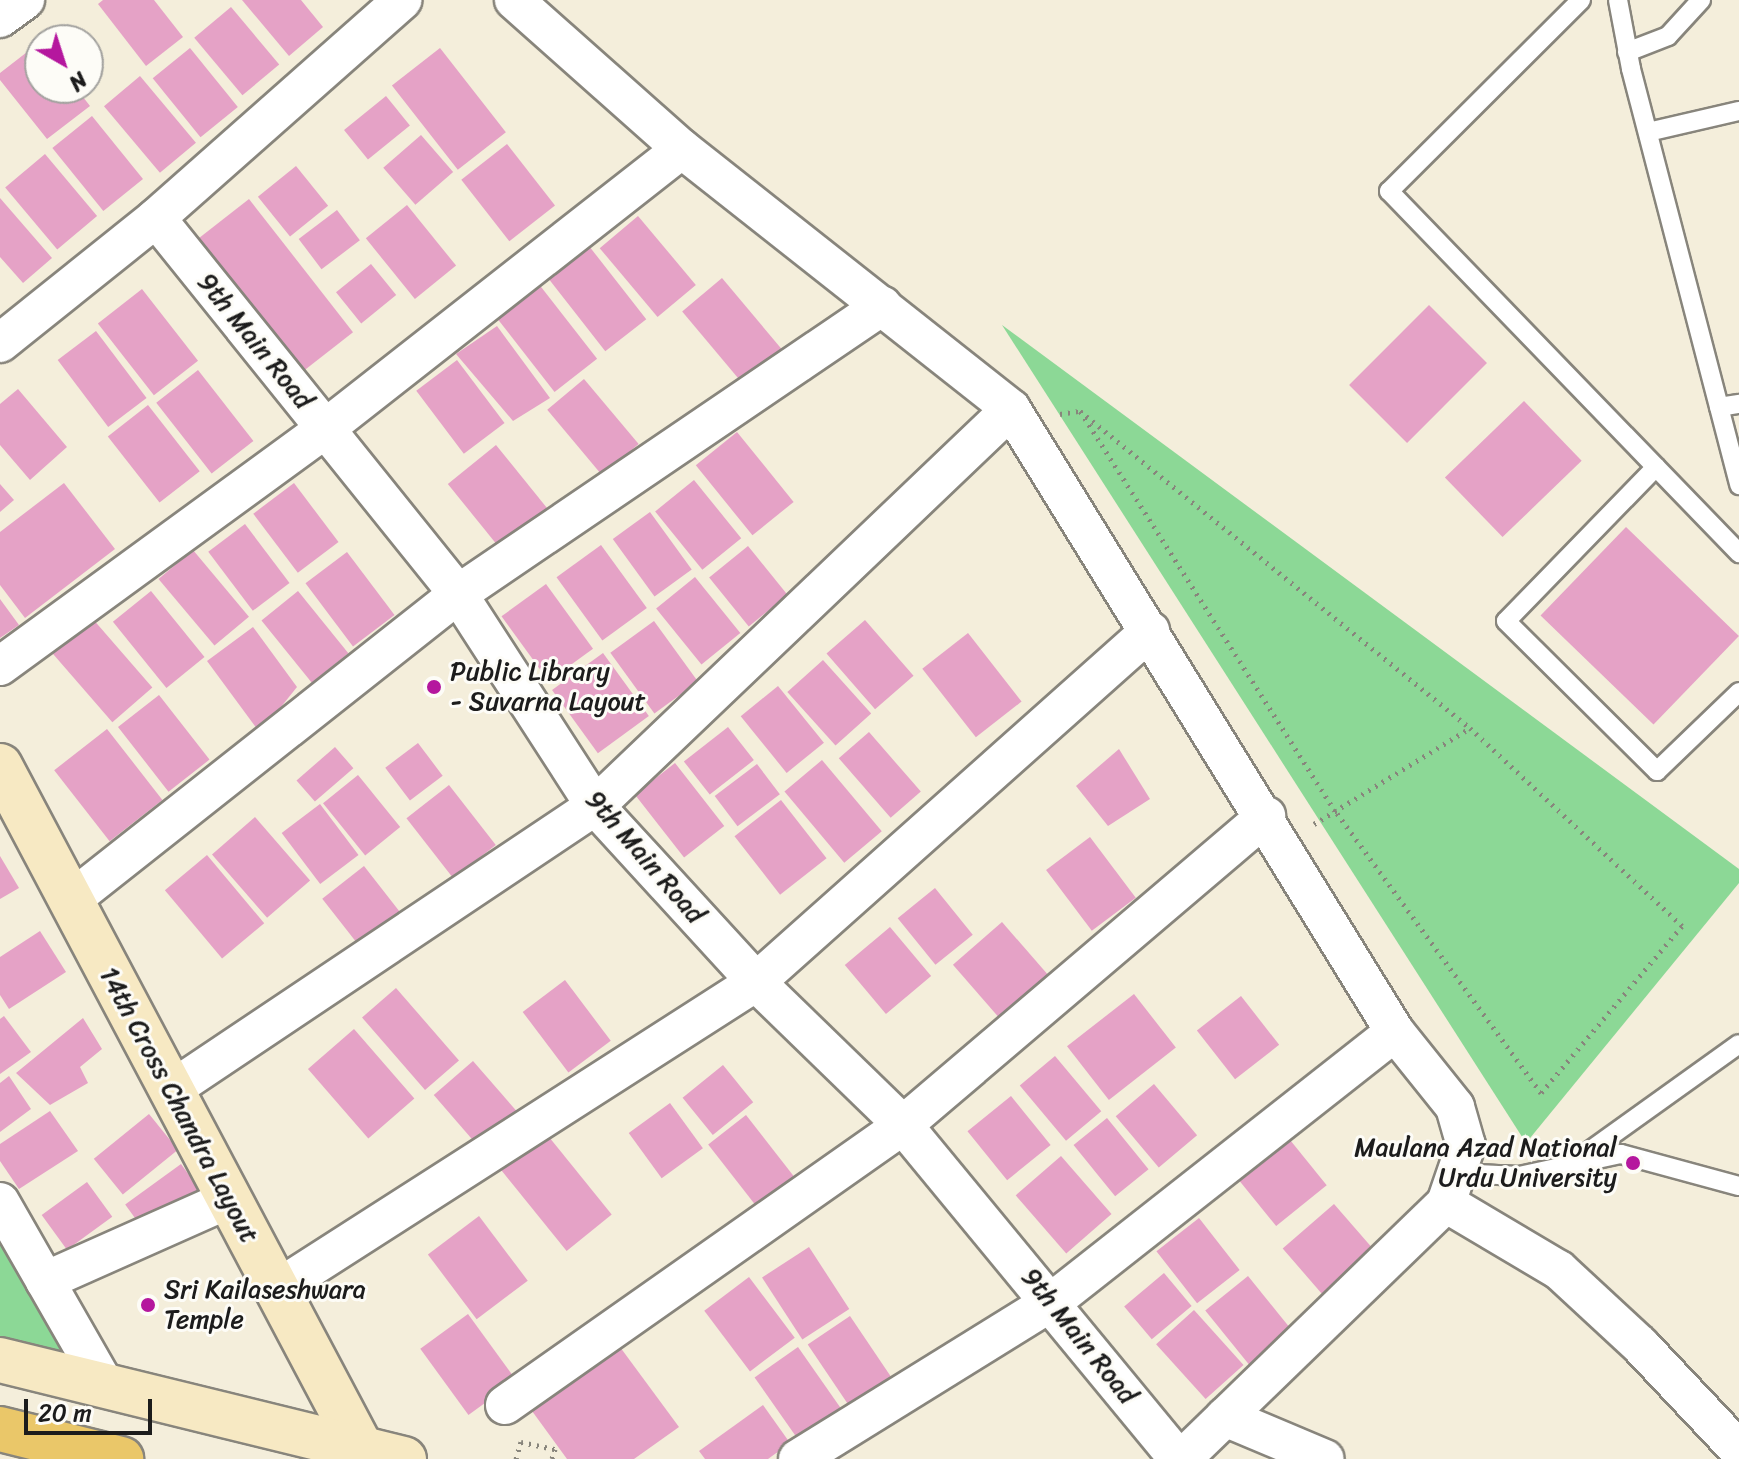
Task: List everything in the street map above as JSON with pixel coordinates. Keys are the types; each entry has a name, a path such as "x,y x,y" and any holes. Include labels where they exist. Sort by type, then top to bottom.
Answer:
{"highway":[{"path":"0,1429 121,1459"}],"street":[{"path":"0,18 25,0"},
{"path":"0,343 156,218 402,0"},
{"path":"514,0 682,149 1016,416 1274,830 1395,1032 1455,1107 1466,1145 1452,1188 1180,1459"},
{"path":"0,666 326,428 682,149"},
{"name":"9th Main Road","path":"156,218 458,594 595,806 756,982 903,1125 1053,1301 1180,1459"},
{"path":"71,900 458,594 882,306"},
{"path":"171,1090 595,806 1016,416"},
{"path":"277,1289 756,982 1150,631"},
{"name":"14th Cross Chandra Layout","path":"0,766 359,1444"},
{"path":"505,1405 903,1125 1274,830"},
{"path":"798,1459 1053,1301 1395,1032"},
{"path":"1452,1188 1559,1270 1640,1345 1739,1450"},
{"path":"45,1281 229,1199"},
{"path":"0,1202 106,1387"},
{"path":"0,1360 359,1444 404,1459"},
{"path":"1225,1417 1325,1459"}],"lane":[{"path":"1581,0 1389,191 1739,553"},
{"path":"1618,0 1627,52 1739,485"},
{"path":"1627,52 1668,36 1701,0"},
{"path":"1648,132 1739,111"},
{"path":"1719,407 1739,404"},
{"path":"1656,467 1506,621 1657,771 1739,692"},
{"path":"1572,1164 1739,1044"},
{"path":"1452,1188 1621,1154 1739,1186"}],"path":[{"path":"1016,416 1080,411 1470,728 1682,926 1541,1093 1335,811 1080,411"},
{"path":"1274,830 1335,811 1470,728"},
{"path":"516,1459 521,1442 555,1449 552,1459"}],"green space":[{"path":"1002,325 1739,869 1739,883 1526,1143"},
{"path":"0,1202 106,1387 0,1360"}],"building":[{"path":"103,0 154,0 183,37 146,66 98,4"},
{"path":"242,0 301,0 323,27 289,56"},
{"path":"231,7 279,64 242,95 194,38"},
{"path":"190,48 238,107 201,137 153,78"},
{"path":"440,48 506,132 458,170 392,86"},
{"path":"24,54 24,104 90,106 47,139 0,80 0,73"},
{"path":"140,76 196,143 160,173 104,106"},
{"path":"386,96 410,126 368,160 344,130"},
{"path":"92,116 143,179 103,211 52,148"},
{"path":"421,135 453,172 415,205 383,168"},
{"path":"507,144 555,205 509,241 461,180"},
{"path":"45,154 97,216 57,249 5,187"},
{"path":"296,166 328,206 290,236 258,197"},
{"path":"0,198 52,258 23,283 0,257"},
{"path":"249,199 353,332 300,373 196,240"},
{"path":"407,205 456,266 415,299 366,238"},
{"path":"337,210 360,240 322,269 299,239"},
{"path":"638,216 696,285 658,317 600,248"},
{"path":"589,246 646,319 605,351 548,278"},
{"path":"371,264 396,295 361,323 336,292"},
{"path":"722,278 782,350 743,383 682,311"},
{"path":"538,283 597,359 555,392 495,316"},
{"path":"142,289 198,361 154,395 98,323"},
{"path":"1429,305 1487,363 1407,443 1349,385"},
{"path":"497,326 550,398 513,421 456,354"},
{"path":"96,331 147,398 108,427 58,360"},
{"path":"457,360 505,423 464,454 416,391"},
{"path":"198,370 253,441 212,474 156,403"},
{"path":"584,379 639,444 602,475 547,410"},
{"path":"18,389 67,447 30,480 0,445 0,404"},
{"path":"1524,401 1582,461 1503,537 1445,477"},
{"path":"148,405 200,471 160,503 108,436"},
{"path":"737,432 794,502 752,535 696,465"},
{"path":"496,445 548,509 499,548 448,484"},
{"path":"694,480 741,538 702,570 655,511"},
{"path":"64,483 115,549 25,618 0,585 0,532"},
{"path":"294,483 339,542 298,573 253,514"},
{"path":"0,484 14,500 0,512"},
{"path":"650,512 692,569 655,596 613,539"},
{"path":"245,524 290,583 253,611 208,552"},
{"path":"1626,527 1739,636 1653,725 1541,615"},
{"path":"601,545 647,608 602,640 557,577"},
{"path":"748,546 788,595 749,626 709,577"},
{"path":"193,550 249,617 214,646 159,579"},
{"path":"347,552 395,615 353,646 305,583"},
{"path":"695,577 740,633 701,664 656,608"},
{"path":"546,584 593,649 549,681 502,616"},
{"path":"151,591 204,657 166,688 113,622"},
{"path":"298,591 348,653 312,683 261,621"},
{"path":"0,599 19,625 0,638"},
{"path":"92,618 152,687 112,722 52,653"},
{"path":"865,620 914,676 875,709 827,653"},
{"path":"654,621 698,682 654,713 610,653"},
{"path":"253,627 297,687 260,733 207,661"},
{"path":"968,633 1022,702 976,737 922,669"},
{"path":"603,653 649,716 598,753 552,690"},
{"path":"823,660 871,714 836,746 787,692"},
{"path":"778,686 824,743 787,773 741,716"},
{"path":"159,695 209,760 169,792 118,727"},
{"path":"728,727 754,760 710,795 684,761"},
{"path":"107,729 162,800 110,841 54,770"},
{"path":"869,732 921,792 891,818 839,758"},
{"path":"418,743 443,776 410,800 385,768"},
{"path":"335,747 353,768 315,802 297,780"},
{"path":"1119,749 1150,799 1108,826 1076,786"},
{"path":"822,760 882,831 844,863 784,791"},
{"path":"675,763 724,826 684,857 635,794"},
{"path":"757,764 780,794 738,826 715,796"},
{"path":"358,775 400,827 365,855 323,803"},
{"path":"449,785 496,845 453,878 406,818"},
{"path":"781,800 827,858 780,895 735,836"},
{"path":"320,804 359,855 320,884 282,833"},
{"path":"255,817 310,880 267,918 212,854"},
{"path":"1090,837 1136,898 1092,931 1046,870"},
{"path":"207,855 264,923 222,959 165,890"},
{"path":"0,856 19,888 0,899"},
{"path":"364,866 404,917 362,950 322,899"},
{"path":"935,888 973,935 935,965 898,918"},
{"path":"1002,922 1048,975 999,1017 953,965"},
{"path":"890,927 931,976 886,1014 845,965"},
{"path":"40,931 66,972 9,1009 0,995 0,957"},
{"path":"565,980 611,1041 568,1073 523,1012"},
{"path":"396,988 459,1060 425,1090 362,1018"},
{"path":"1134,994 1176,1048 1109,1100 1067,1046"},
{"path":"1241,996 1279,1045 1235,1079 1197,1030"},
{"path":"4,1016 31,1052 0,1074 0,1019"},
{"path":"83,1018 102,1049 80,1067 88,1083 50,1105 16,1073"},
{"path":"354,1029 414,1098 368,1138 308,1069"},
{"path":"1055,1056 1101,1111 1066,1141 1020,1086"},
{"path":"473,1061 518,1113 479,1147 434,1095"},
{"path":"723,1065 753,1102 713,1135 683,1098"},
{"path":"9,1076 31,1109 0,1132 0,1083"},
{"path":"1154,1084 1197,1135 1159,1167 1116,1116"},
{"path":"1011,1096 1051,1145 1007,1180 967,1131"},
{"path":"670,1103 703,1148 662,1178 629,1133"},
{"path":"50,1111 78,1151 19,1189 0,1161 0,1144"},
{"path":"149,1114 178,1150 123,1194 94,1159"},
{"path":"746,1115 797,1180 759,1210 708,1145"},
{"path":"1107,1118 1149,1169 1115,1196 1074,1145"},
{"path":"1282,1130 1327,1185 1276,1226 1231,1171"},
{"path":"545,1132 612,1214 567,1251 500,1169"},
{"path":"1061,1156 1112,1214 1066,1253 1016,1195"},
{"path":"181,1164 203,1194 147,1234 125,1205"},
{"path":"87,1182 112,1217 67,1250 42,1215"},
{"path":"1334,1204 1375,1251 1323,1295 1283,1249"},
{"path":"479,1216 528,1281 477,1319 428,1255"},
{"path":"1199,1218 1240,1270 1197,1303 1156,1251"},
{"path":"809,1247 849,1309 802,1340 762,1277"},
{"path":"1164,1273 1192,1306 1152,1339 1124,1306"},
{"path":"1248,1276 1293,1332 1251,1367 1205,1311"},
{"path":"749,1277 795,1338 750,1371 704,1311"},
{"path":"1194,1310 1244,1365 1206,1399 1156,1344"},
{"path":"468,1314 516,1380 468,1415 420,1349"},
{"path":"850,1316 892,1379 850,1408 808,1345"},
{"path":"620,1347 679,1427 634,1459 567,1459 532,1411"},
{"path":"798,1347 843,1411 799,1441 755,1377"},
{"path":"763,1405 790,1443 768,1459 705,1459 699,1451"}],"place":[{"name":"Public Library - Suvarna Layout","path":"434,687"},
{"name":"Maulana Azad National Urdu University","path":"1633,1163"},
{"name":"Sri Kailaseshwara Temple","path":"148,1305"}]}
